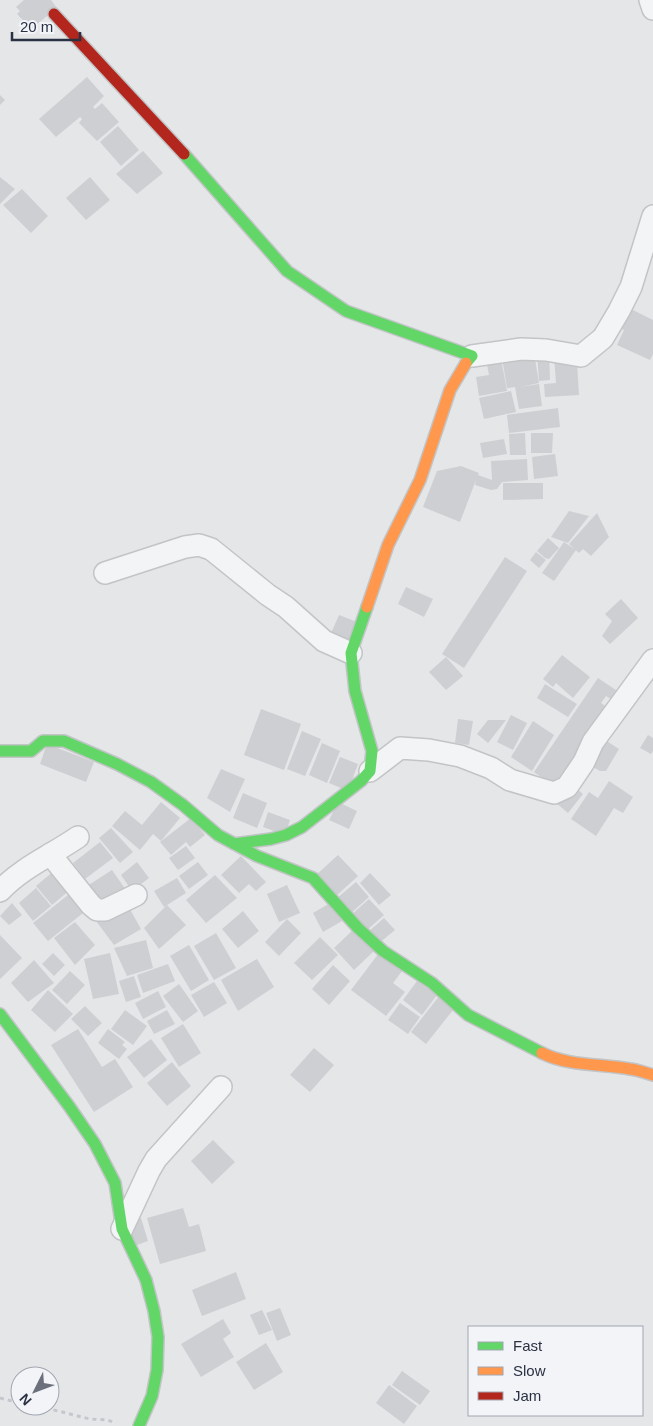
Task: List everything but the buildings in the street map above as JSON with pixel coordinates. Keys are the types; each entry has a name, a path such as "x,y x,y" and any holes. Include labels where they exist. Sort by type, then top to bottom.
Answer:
{"street":[{"path":"650,0 653,9"},
{"path":"54,14 200,172 287,271 346,311 472,356 520,350 546,350 582,356 603,338 619,311 631,287 653,216"},
{"path":"370,771 372,751 355,692 351,653 388,545 420,480 450,390 462,367 472,356"},
{"path":"104,573 185,547 199,545 211,549 268,595 286,607 324,641 351,653"},
{"path":"234,844 271,839 286,835 302,827 361,782 370,771 400,748 429,750 460,756 491,768 510,780 554,793 567,787 584,762 593,742 653,660"},
{"path":"0,751 31,751 43,741 64,741 151,782 183,805 218,835 257,856 313,878 358,928 383,951 432,983 468,1015 548,1056 580,1063 632,1069 653,1075"},
{"path":"0,891 43,858 78,837"},
{"path":"50,854 97,910 105,910 136,895"},
{"path":"0,1014 56,1087 95,1144 115,1183 122,1229 146,1280 154,1310 158,1337 157,1370 152,1396 139,1426"},
{"path":"122,1229 148,1171 156,1159 221,1087"}],"path":[{"path":"60,1412 90,1419 106,1420 124,1426"}],"traffic: fast":[{"path":"184,154 287,271 346,311 472,356 466,363"},
{"path":"234,844 271,839 286,835 302,827 361,781 370,771 372,751 355,691 351,653 367,607"},
{"path":"0,751 31,751 43,741 64,741 117,764 151,782 183,805 218,835 257,856 313,878 358,928 383,951 432,983 468,1015 542,1053"},
{"path":"0,1014 95,1144 115,1183 122,1229 146,1280 158,1337 157,1370 152,1396 139,1426"}],"traffic: slow":[{"path":"367,607 388,545 420,480 450,390 466,363"},
{"path":"542,1053 562,1060 633,1069 653,1075"}],"traffic: jam":[{"path":"54,14 184,154"}]}
